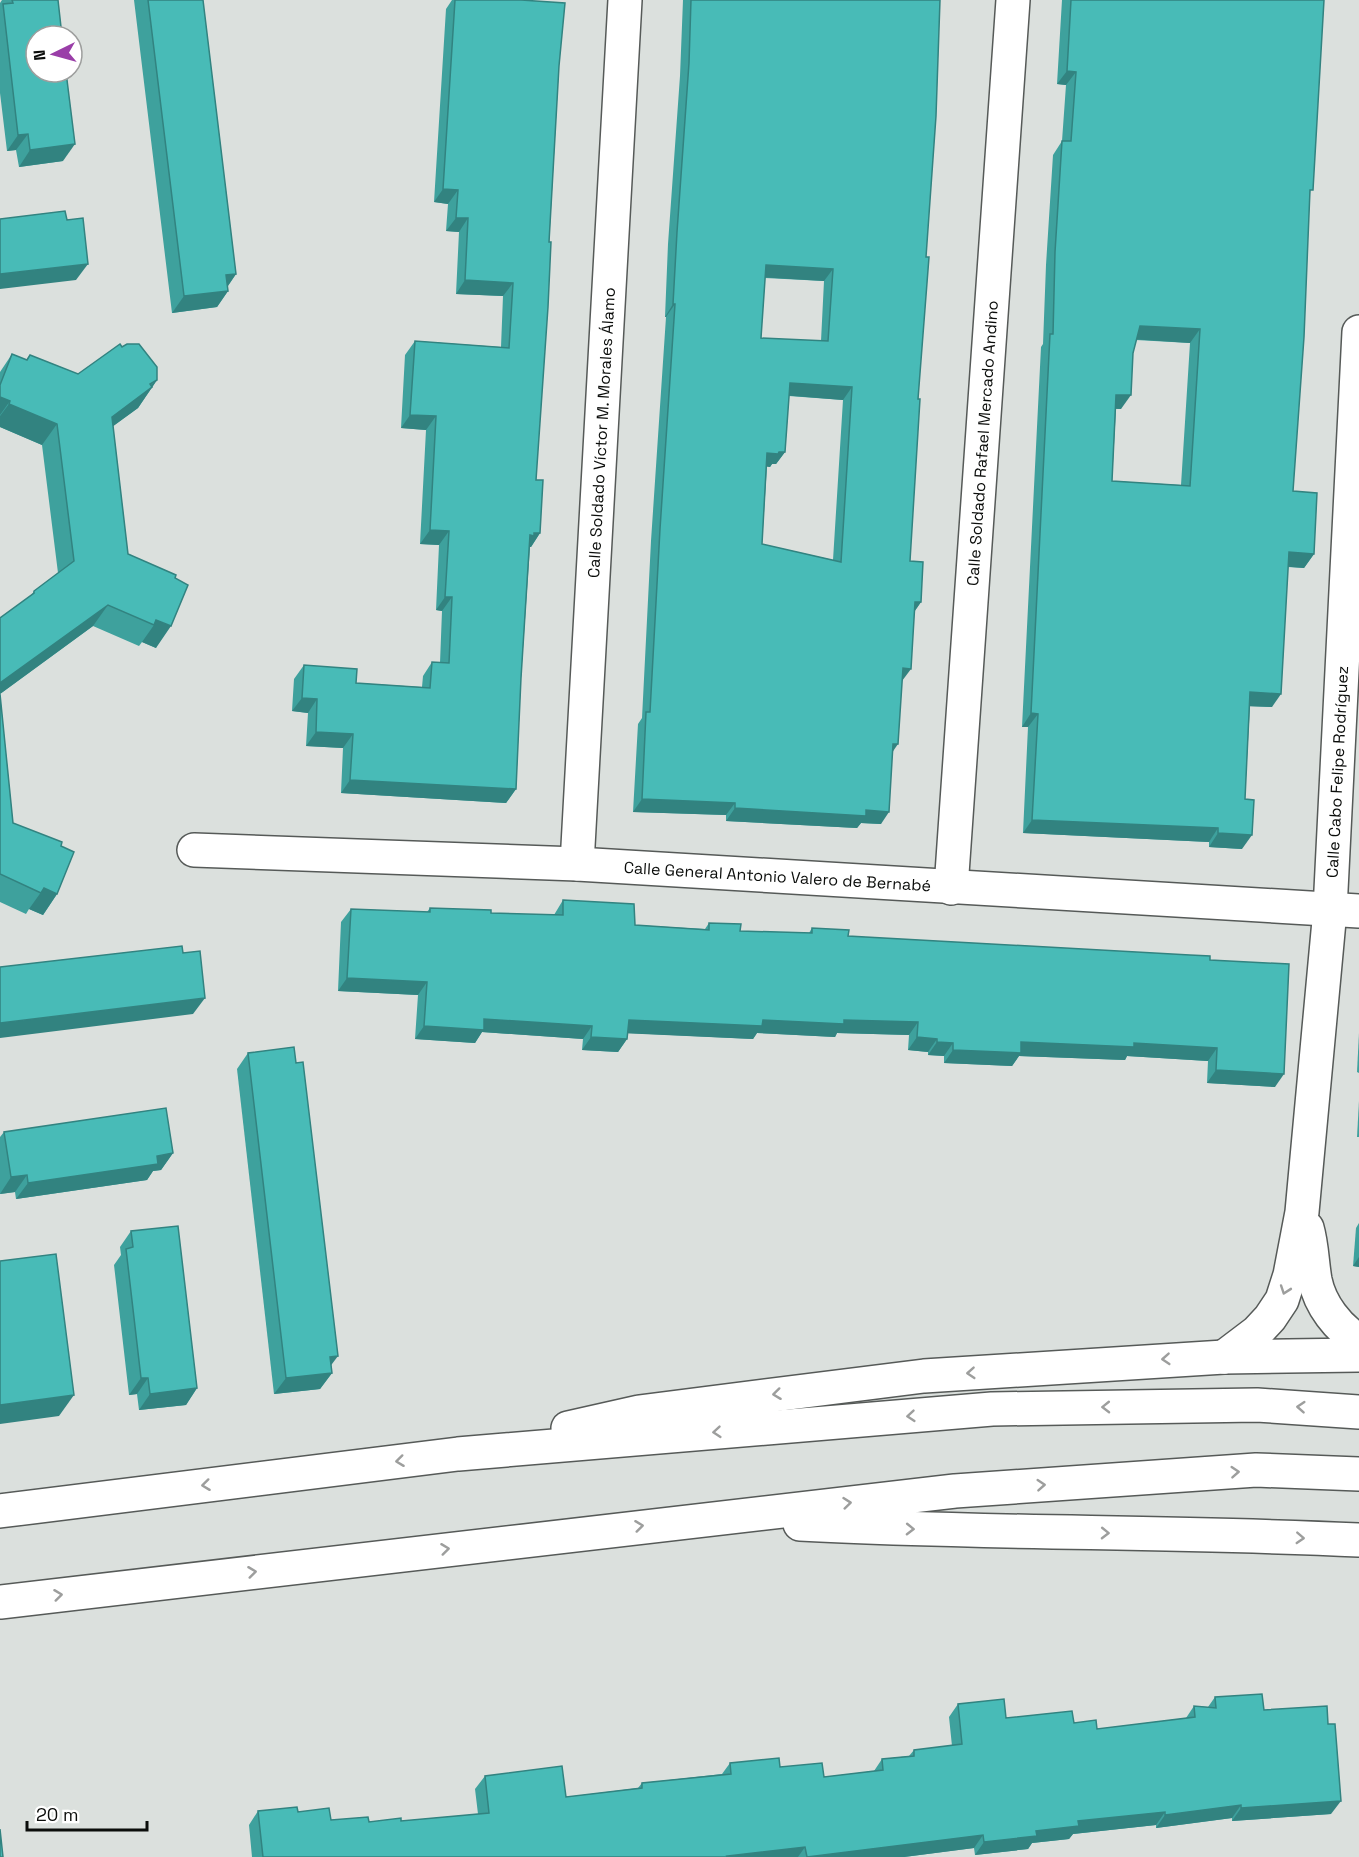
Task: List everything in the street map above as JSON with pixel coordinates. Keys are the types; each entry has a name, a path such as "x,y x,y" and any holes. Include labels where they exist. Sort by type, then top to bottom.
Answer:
{"main road":[{"name":"Calle Soldado Víctor M. Morales Álamo","path":"576,864 625,0"},
{"name":"Calle Soldado Rafael Mercado Andino","path":"951,888 1013,0"},
{"name":"Calle Cabo Felipe Rodríguez","path":"1224,1356 1257,1332 1270,1318 1282,1300 1290,1275 1302,1212 1345,910 1359,332"},
{"name":"Calle General Antonio Valero de Bernabé","path":"194,850 576,864 1345,910"},
{"path":"1302,1212 1310,1238 1316,1283 1323,1301 1335,1321 1359,1341"},
{"path":"458,1454 639,1412 924,1376 1224,1356 1359,1355"},
{"path":"0,1511 458,1454 992,1409 1257,1405 1359,1412"},
{"path":"0,1602 705,1518 955,1491 1256,1470 1359,1474"},
{"path":"705,1518 891,1529 1233,1535 1359,1540"}],"building":[{"path":"12,0 58,0 61,24 24,24 24,84 68,84 75,144 30,150 28,134 18,135 3,4 13,3"},
{"path":"148,0 203,0 236,274 226,275 228,291 184,296"},
{"path":"455,0 565,3 559,66 549,242 551,242 548,307 536,480 543,480 540,533 530,535 516,789 350,780 353,734 316,732 317,699 302,698 304,665 357,669 356,683 430,688 432,662 449,663 452,597 445,597 449,531 430,530 436,416 410,415 415,341 509,348 513,283 465,280 468,218 456,218 458,190 443,189"},
{"path":"691,0 940,0 936,116 926,257 929,257 918,399 920,399 910,561 923,562 921,602 915,602 911,669 903,668 898,744 893,744 889,812 866,810 866,816 735,808 735,803 642,799 646,712 650,712 675,304 673,304 677,232","holes":["766,265 833,269 828,341 761,338","790,383 852,387 841,562 762,544 767,453 785,452"]},
{"path":"1071,0 1324,0 1313,190 1310,190 1304,337 1293,491 1317,493 1314,554 1289,552 1281,694 1250,692 1245,799 1254,800 1252,835 1218,833 1218,828 1032,820 1038,714 1031,713 1050,334 1053,334 1055,252 1062,141 1071,141 1076,72 1067,71","holes":["1140,326 1200,329 1190,486 1112,481 1116,395 1131,395 1133,353"]},
{"path":"65,211 67,220 83,218 88,264 0,274 0,219"},
{"path":"120,344 122,347 127,344 139,344 157,367 157,380 150,384 152,387 112,417 128,554 176,575 175,578 188,585 171,626 156,620 154,625 108,605 0,683 0,618 74,561 57,424 9,404 10,401 0,397 0,385 12,354 27,360 30,355 78,374"},
{"path":"0,694 13,823 62,842 61,846 74,852 57,894 44,888 41,893 0,874"},
{"path":"563,900 634,904 635,925 709,930 709,923 741,924 740,931 812,933 812,928 849,930 848,936 1210,956 1210,960 1289,964 1284,1074 1216,1070 1217,1048 1134,1043 1134,1047 1021,1042 1021,1053 953,1050 953,1043 917,1037 918,1022 844,1020 844,1024 763,1020 762,1026 629,1020 627,1039 591,1037 592,1026 484,1019 484,1030 424,1026 427,982 347,978 351,909 430,912 430,908 563,915"},
{"path":"182,946 183,953 200,951 205,998 0,1023 0,967"},
{"path":"294,1047 296,1063 303,1062 338,1356 330,1357 332,1373 286,1378 248,1053"},
{"path":"166,1108 173,1153 157,1156 158,1164 28,1183 27,1175 11,1177 4,1132"},
{"path":"178,1226 197,1388 150,1394 148,1378 141,1378 126,1249 133,1247 131,1231"},
{"path":"56,1254 74,1395 0,1405 0,1261"},
{"path":"1262,1694 1264,1710 1327,1706 1328,1724 1335,1724 1341,1801 1241,1808 1241,1805 1165,1815 1165,1812 1078,1821 1079,1826 1036,1831 1037,1836 984,1842 983,1835 807,1857 805,1847 728,1857 263,1857 258,1811 297,1807 298,1812 329,1808 331,1820 368,1817 369,1822 489,1813 485,1776 562,1766 566,1797 642,1788 642,1783 731,1774 730,1763 779,1758 780,1767 822,1763 824,1777 883,1770 882,1759 914,1756 914,1750 962,1744 958,1704 1004,1699 1006,1718 1072,1711 1074,1723 1096,1720 1097,1729 1195,1717 1194,1706 1216,1708 1215,1697"},
{"path":"0,1829 3,1857 0,1857"}]}
